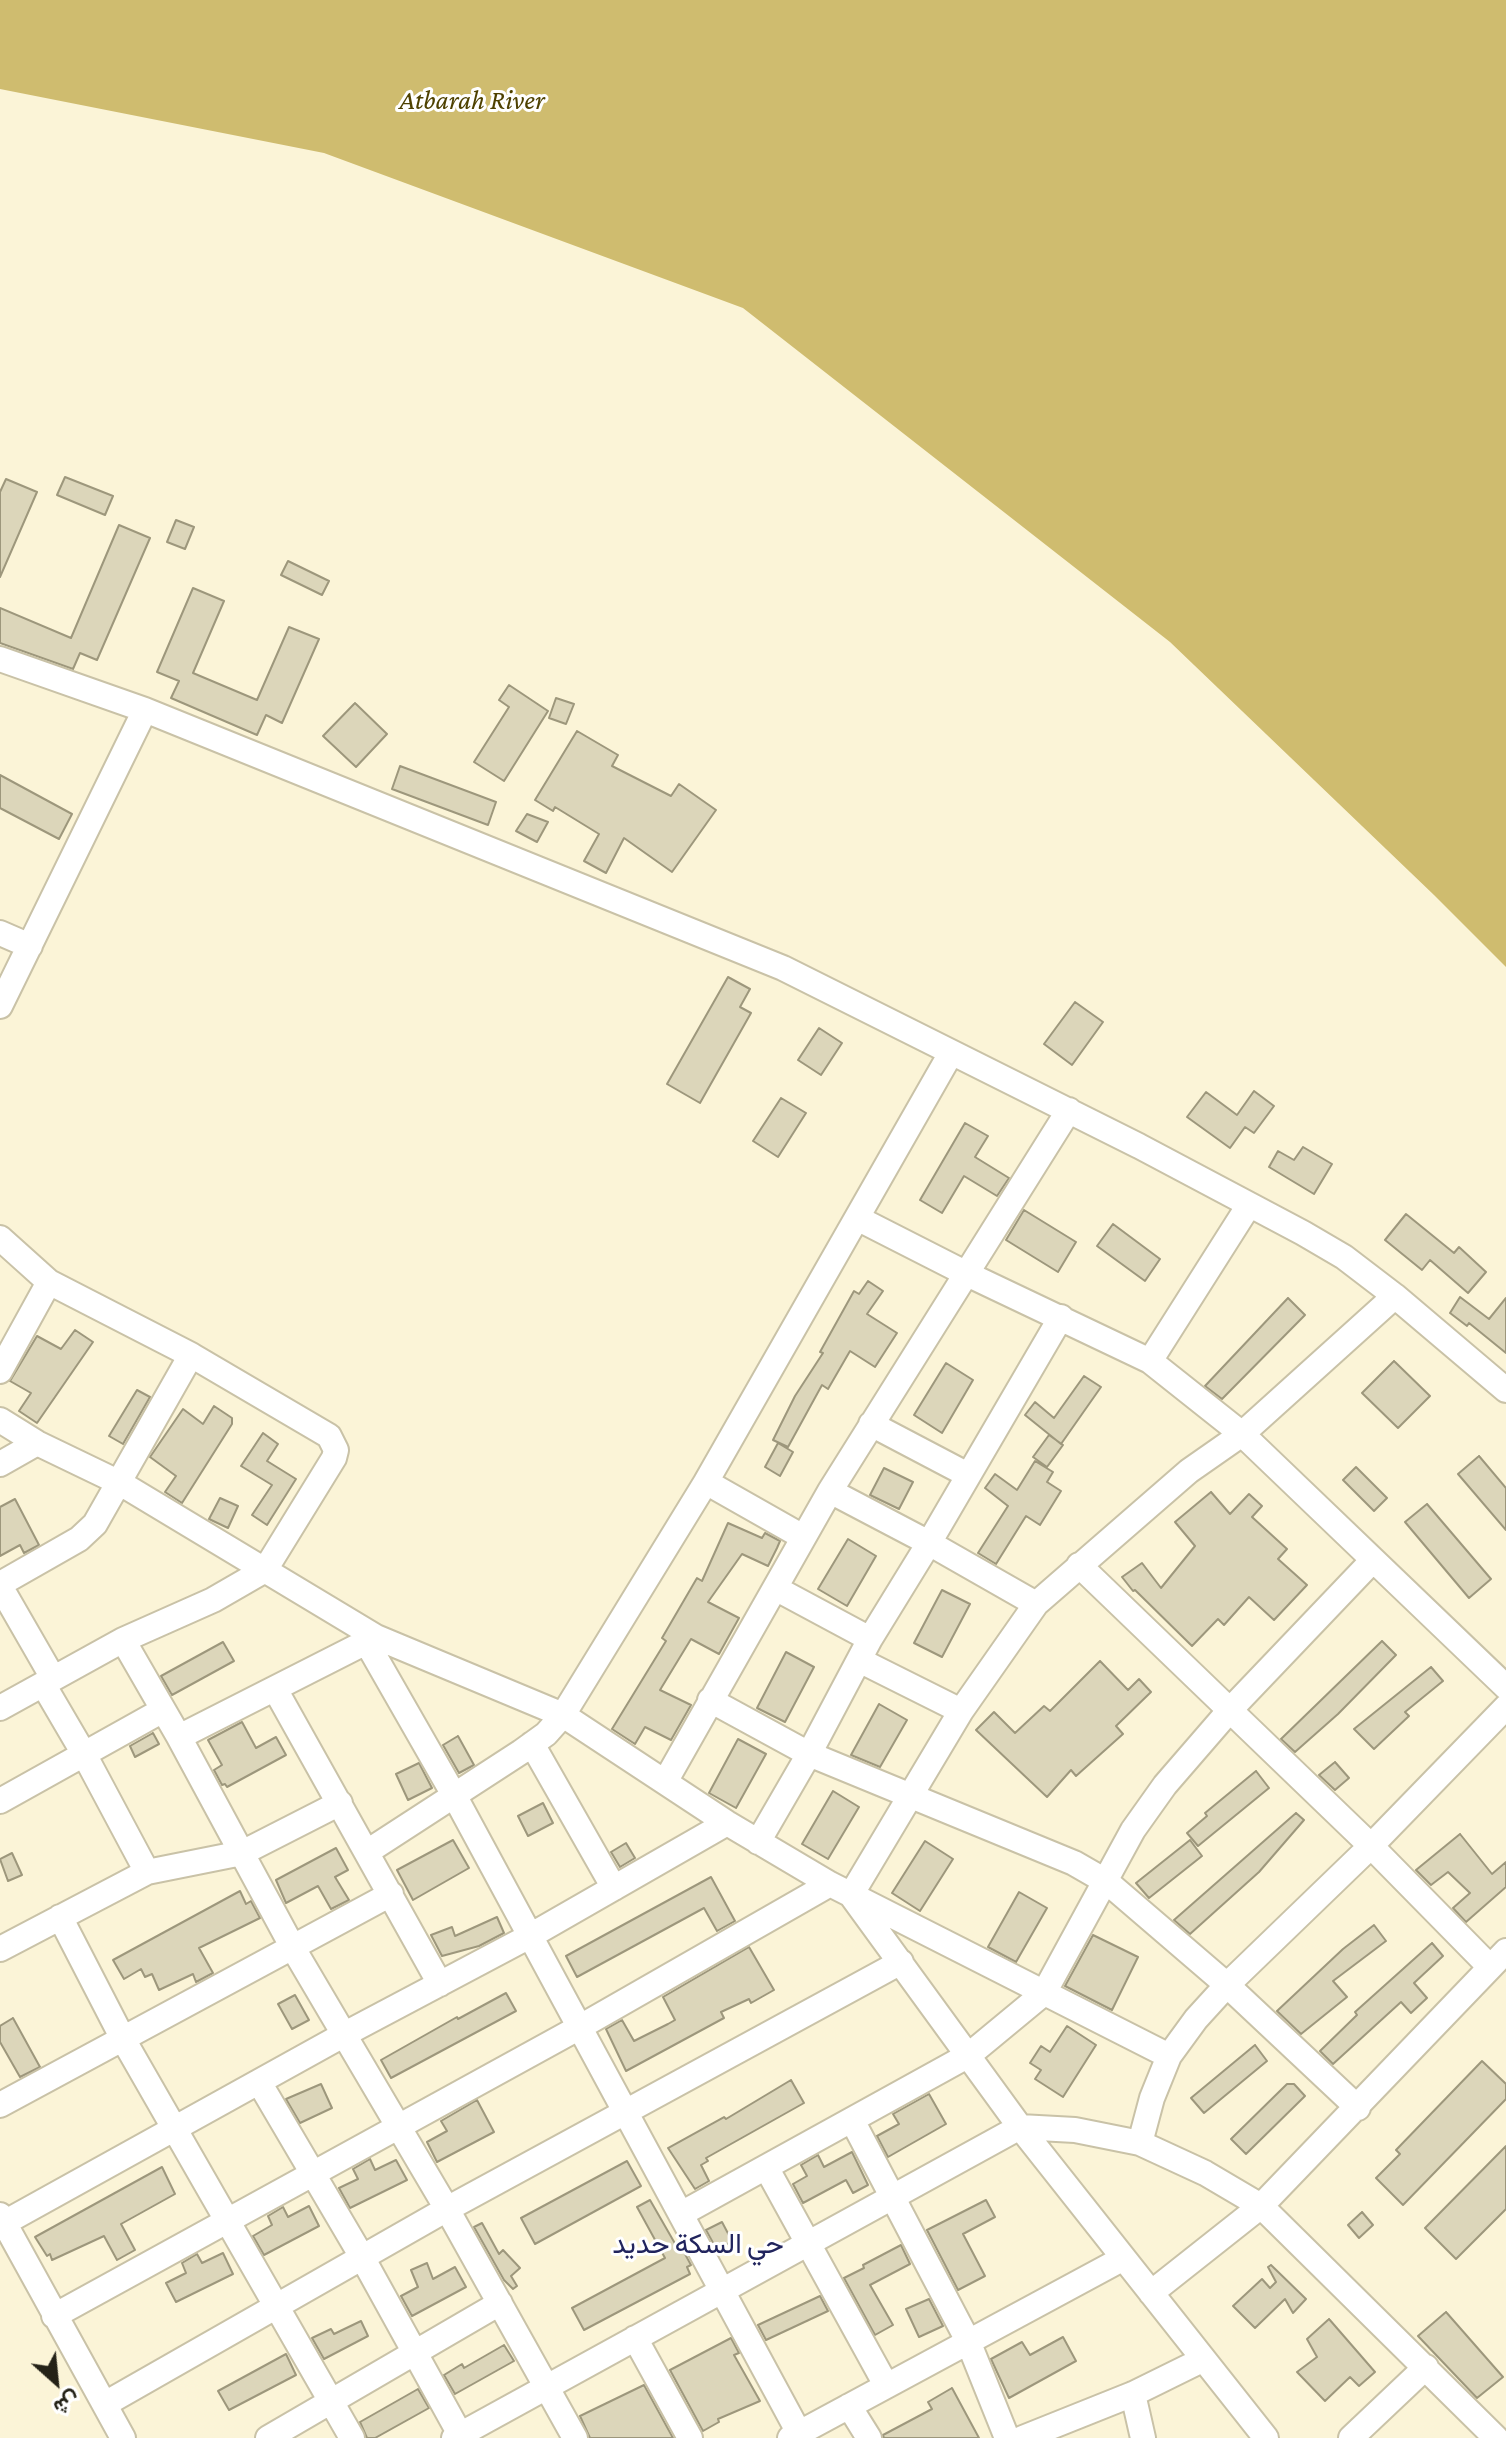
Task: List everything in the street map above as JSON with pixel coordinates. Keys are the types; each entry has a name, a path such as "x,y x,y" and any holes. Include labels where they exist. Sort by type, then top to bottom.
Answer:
{"street":[{"path":"0,659 145,710 783,968 1069,1110 1344,1257 1506,1390"},
{"path":"2,1000 145,710"},
{"path":"0,933 30,946"},
{"path":"367,1852 532,1744 563,1715 706,1482 951,1053"},
{"path":"665,1782 830,1491 1069,1110"},
{"path":"1150,1361 1249,1205"},
{"path":"857,1218 1150,1361 1242,1434 1506,1687"},
{"path":"0,1238 49,1282 191,1355 329,1436 336,1450 265,1570 213,1600 123,1640 0,1708"},
{"path":"0,1371 49,1282"},
{"path":"54,2316 398,2125 841,1889 913,1795 961,1711 1036,1604 1189,1471 1242,1434 1395,1296"},
{"path":"758,1842 864,1650 1061,1317"},
{"path":"147,1872 0,1585 79,1539 95,1524 191,1355"},
{"path":"0,1420 37,1443 120,1483 265,1570 372,1640 563,1715 727,1823 841,1889 1169,2056"},
{"path":"871,1424 968,1475"},
{"path":"0,1464 37,1443"},
{"path":"706,1482 803,1537"},
{"path":"830,1491 1036,1604"},
{"path":"681,2214 969,2055 1044,1993 1133,1830 1165,1785 1229,1711 1373,1560"},
{"path":"1079,1565 1371,1846 1498,1959 1261,2206 1151,2293"},
{"path":"775,1588 864,1650 961,1711"},
{"path":"123,1640 293,1948 447,2209 575,2438"},
{"path":"179,1737 372,1640"},
{"path":"372,1640 723,2289 795,2436 1122,2259"},
{"path":"275,1689 440,1984"},
{"path":"710,1700 809,1754 1074,1863 1107,1882 1227,1985 1358,2108"},
{"path":"1140,2143 1152,2098 1169,2056 1196,2019 1506,1707"},
{"path":"1,1798 163,1710"},
{"path":"532,1744 614,1888"},
{"path":"0,1949 147,1872 242,1853 340,1803"},
{"path":"123,2438 2,2219 530,1936 727,1823"},
{"path":"841,1889 901,1962 1020,2127 1122,2259 1266,2438"},
{"path":"0,2105 391,1894"},
{"path":"60,1917 123,2039 352,2438"},
{"path":"105,2404 447,2209 901,1962"},
{"path":"259,2082 362,2257 459,2437 1020,2127 1075,2130 1140,2143 1205,2173 1261,2206 1496,2438"},
{"path":"852,2120 968,2341 1007,2438"},
{"path":"766,2167 886,2385"},
{"path":"268,2438 500,2303"},
{"path":"635,2338 690,2438"},
{"path":"1023,2438 1133,2394 1202,2360"},
{"path":"1351,2438 1426,2367"},
{"path":"1133,2394 1143,2438"},
{"path":"849,2406 869,2438"}],"water":[{"name":"Atbarah River","path":"0,0 1506,0 1506,967 1170,642 743,308 324,153 0,89"}],"building":[{"path":"65,477 113,496 105,515 57,495"},
{"path":"6,479 37,492 0,577 0,492"},
{"path":"176,520 194,527 185,549 167,542"},
{"path":"119,525 150,538 97,660 80,653 73,669 0,643 0,608 71,638"},
{"path":"288,561 329,581 322,595 281,575"},
{"path":"193,588 224,601 193,673 257,700 289,627 319,639 282,723 266,715 257,735 171,698 179,681 157,672"},
{"path":"509,685 548,711 504,781 474,762 509,707 499,700"},
{"path":"556,698 574,704 566,724 549,718"},
{"path":"355,703 387,734 356,767 323,736"},
{"path":"577,731 618,755 612,766 671,796 679,784 716,810 672,872 624,838 606,873 584,861 599,834 555,807 553,811 535,800"},
{"path":"400,766 496,802 488,825 392,789"},
{"path":"0,775 72,814 59,839 0,808"},
{"path":"527,814 548,822 537,842 516,831"},
{"path":"728,977 750,989 740,1007 751,1013 700,1103 667,1084"},
{"path":"1075,1002 1103,1022 1072,1065 1044,1044"},
{"path":"819,1028 842,1043 821,1075 798,1060"},
{"path":"1254,1091 1274,1106 1254,1133 1245,1127 1230,1148 1187,1117 1206,1092 1237,1115"},
{"path":"781,1098 806,1113 778,1157 753,1141"},
{"path":"965,1123 988,1136 975,1157 1009,1178 997,1196 964,1176 942,1213 920,1200"},
{"path":"1303,1147 1332,1164 1314,1194 1269,1167 1278,1151 1294,1160"},
{"path":"1024,1210 1076,1242 1058,1272 1006,1240"},
{"path":"1406,1214 1454,1253 1459,1247 1486,1272 1468,1293 1430,1260 1422,1270 1385,1240"},
{"path":"1113,1224 1160,1259 1145,1281 1097,1246"},
{"path":"868,1281 883,1291 867,1314 897,1333 875,1367 850,1351 828,1389 822,1385 788,1447 773,1440 854,1291 859,1294"},
{"path":"1460,1297 1489,1319 1506,1298 1506,1353 1469,1323 1467,1326 1450,1313"},
{"path":"1288,1298 1305,1315 1222,1399 1205,1386"},
{"path":"75,1330 93,1342 37,1423 19,1411 31,1393 10,1381 37,1336 61,1349"},
{"path":"1394,1361 1430,1396 1398,1428 1362,1393"},
{"path":"946,1363 973,1380 942,1433 914,1415"},
{"path":"1084,1376 1101,1387 1061,1444 1025,1415 1035,1402 1054,1418"},
{"path":"137,1390 150,1397 123,1444 109,1436"},
{"path":"214,1406 232,1418 232,1424 182,1503 165,1492 176,1476 150,1457 183,1409 203,1424"},
{"path":"263,1433 278,1444 267,1461 296,1479 267,1525 252,1515 272,1485 241,1466"},
{"path":"1049,1435 1063,1445 1047,1467 1033,1457"},
{"path":"778,1443 793,1452 780,1476 765,1467"},
{"path":"1479,1456 1506,1488 1506,1530 1458,1474"},
{"path":"1035,1461 1053,1472 1047,1482 1061,1491 1040,1525 1026,1516 996,1564 978,1553 1008,1506 985,1488 995,1474 1017,1490"},
{"path":"1356,1467 1387,1498 1374,1511 1343,1480"},
{"path":"884,1468 913,1482 899,1509 870,1495"},
{"path":"1211,1492 1230,1514 1249,1494 1262,1506 1252,1517 1287,1549 1278,1559 1307,1585 1274,1620 1249,1597 1224,1625 1218,1619 1192,1646 1122,1577 1142,1563 1161,1588 1195,1546 1175,1522"},
{"path":"220,1498 238,1506 228,1528 209,1519"},
{"path":"15,1499 39,1545 24,1553 20,1545 0,1556 0,1507"},
{"path":"1427,1504 1491,1579 1469,1598 1405,1522"},
{"path":"728,1523 762,1538 765,1533 780,1541 768,1566 742,1554 708,1602 739,1618 719,1654 691,1639 660,1690 691,1705 671,1740 645,1727 635,1744 612,1729 666,1641 662,1638 697,1578 702,1581"},
{"path":"848,1539 876,1556 847,1606 818,1589"},
{"path":"942,1590 970,1604 942,1657 914,1643"},
{"path":"1382,1641 1396,1655 1295,1752 1281,1739"},
{"path":"223,1642 234,1661 172,1695 161,1676"},
{"path":"786,1652 814,1667 785,1722 757,1708"},
{"path":"1100,1661 1128,1690 1139,1679 1151,1692 1116,1726 1123,1734 1076,1776 1071,1770 1047,1797 976,1730 994,1712 1015,1733 1044,1706 1050,1711"},
{"path":"1431,1667 1443,1681 1405,1712 1409,1716 1374,1749 1354,1729"},
{"path":"879,1704 907,1720 880,1767 851,1755"},
{"path":"242,1722 256,1748 276,1737 286,1755 227,1787 222,1785 214,1770 222,1765 208,1740"},
{"path":"153,1733 159,1744 135,1757 130,1746"},
{"path":"458,1736 474,1765 459,1773 443,1745"},
{"path":"738,1739 766,1754 736,1808 709,1793"},
{"path":"1335,1762 1349,1778 1335,1790 1319,1775"},
{"path":"419,1763 432,1788 408,1800 396,1774"},
{"path":"1256,1771 1269,1788 1198,1846 1187,1833 1207,1816 1205,1813"},
{"path":"833,1791 859,1807 828,1859 802,1844"},
{"path":"543,1803 553,1823 528,1836 518,1816"},
{"path":"1296,1813 1304,1820 1259,1872 1190,1934 1174,1920"},
{"path":"1460,1834 1492,1874 1506,1862 1506,1887 1466,1922 1453,1908 1470,1893 1448,1872 1431,1885 1416,1870"},
{"path":"453,1840 469,1868 413,1900 397,1870"},
{"path":"1190,1840 1202,1856 1149,1898 1136,1883"},
{"path":"925,1841 953,1859 920,1911 892,1893"},
{"path":"626,1843 635,1858 620,1867 611,1852"},
{"path":"336,1848 348,1870 335,1877 349,1900 331,1909 318,1886 286,1903 276,1880"},
{"path":"12,1853 22,1875 8,1881 0,1859"},
{"path":"711,1877 735,1921 717,1931 704,1908 577,1977 566,1956"},
{"path":"240,1891 246,1904 251,1901 260,1918 199,1948 213,1973 196,1982 193,1974 159,1990 152,1974 145,1977 141,1969 124,1979 113,1960"},
{"path":"1019,1892 1047,1908 1016,1962 988,1947"},
{"path":"497,1917 504,1933 479,1946 442,1956 431,1935 452,1927 455,1936"},
{"path":"1374,1925 1386,1941 1333,1981 1347,1997 1301,2034 1277,2011 1343,1949"},
{"path":"1093,1935 1138,1957 1112,2010 1065,1986"},
{"path":"1432,1943 1443,1956 1414,1983 1427,1998 1411,2013 1401,2002 1333,2064 1320,2051 1357,2015 1355,2012"},
{"path":"749,1947 774,1990 751,2003 749,1999 721,2012 724,2018 626,2071 606,2029 622,2020 634,2041 675,2020 663,1997"},
{"path":"506,1993 516,2011 391,2078 381,2060"},
{"path":"295,1995 309,2020 292,2029 278,2004"},
{"path":"13,2018 40,2067 20,2077 0,2042 0,2026"},
{"path":"1067,2026 1096,2045 1063,2097 1035,2079 1041,2070 1030,2063 1041,2046 1050,2052"},
{"path":"1255,2045 1267,2061 1204,2113 1191,2098"},
{"path":"1482,2061 1506,2084 1506,2099 1403,2205 1376,2178 1400,2154 1396,2150"},
{"path":"791,2080 804,2103 706,2158 708,2161 701,2165 709,2181 695,2189 668,2148 724,2117 726,2119"},
{"path":"321,2084 332,2108 300,2123 286,2099"},
{"path":"1287,2084 1294,2084 1305,2096 1246,2154 1231,2139"},
{"path":"929,2094 946,2124 888,2157 877,2136 899,2124 893,2114"},
{"path":"477,2100 494,2132 437,2162 427,2142 447,2131 441,2121"},
{"path":"1506,2146 1506,2209 1456,2259 1425,2228"},
{"path":"852,2152 868,2185 853,2193 846,2180 803,2203 793,2184 807,2176 801,2165 818,2155 824,2167"},
{"path":"370,2159 375,2170 396,2160 407,2180 350,2208 339,2188 358,2179 353,2169"},
{"path":"627,2161 641,2186 535,2244 521,2218"},
{"path":"162,2167 175,2194 121,2224 135,2250 117,2260 104,2236 52,2260 50,2254 47,2256 35,2237"},
{"path":"650,2200 691,2265 687,2267 690,2274 584,2330 572,2308 665,2258 637,2207"},
{"path":"986,2200 995,2217 963,2234 985,2276 958,2290 927,2230"},
{"path":"309,2206 319,2226 264,2255 253,2236 272,2225 268,2216 283,2207 288,2217"},
{"path":"1362,2212 1373,2225 1359,2238 1348,2225"},
{"path":"722,2222 732,2241 717,2250 706,2230"},
{"path":"482,2223 499,2254 503,2250 520,2268 511,2276 517,2286 513,2289 504,2280 474,2227"},
{"path":"901,2245 910,2264 870,2285 893,2325 875,2335 844,2278"},
{"path":"223,2253 233,2274 176,2302 166,2283 186,2273 182,2263 197,2254 202,2263"},
{"path":"427,2263 433,2279 455,2267 466,2287 412,2316 401,2296 418,2287 411,2270"},
{"path":"1271,2265 1306,2299 1293,2313 1285,2299 1255,2328 1233,2306 1262,2279 1270,2288 1276,2282 1268,2267"},
{"path":"820,2296 828,2311 766,2340 758,2325"},
{"path":"929,2299 943,2326 919,2337 906,2309"},
{"path":"1446,2312 1503,2377 1477,2398 1418,2336"},
{"path":"1329,2319 1375,2372 1359,2386 1350,2377 1325,2401 1297,2372 1317,2357 1307,2339"},
{"path":"361,2321 368,2336 324,2359 312,2338 331,2329 334,2334"},
{"path":"1063,2337 1076,2361 1009,2398 991,2359 1022,2342 1030,2355"},
{"path":"731,2338 739,2353 734,2355 760,2401 718,2419 719,2422 703,2431 670,2370"},
{"path":"504,2345 514,2361 455,2394 444,2375 462,2364 464,2368"},
{"path":"286,2354 296,2375 229,2410 218,2391"},
{"path":"644,2385 673,2438 590,2438 580,2416"},
{"path":"952,2388 979,2438 884,2438 883,2435 932,2409 928,2402"},
{"path":"418,2389 429,2408 375,2438 367,2438 360,2422"}],"district":[{"name":"حي السكة حديد","path":"698,2244"}]}
